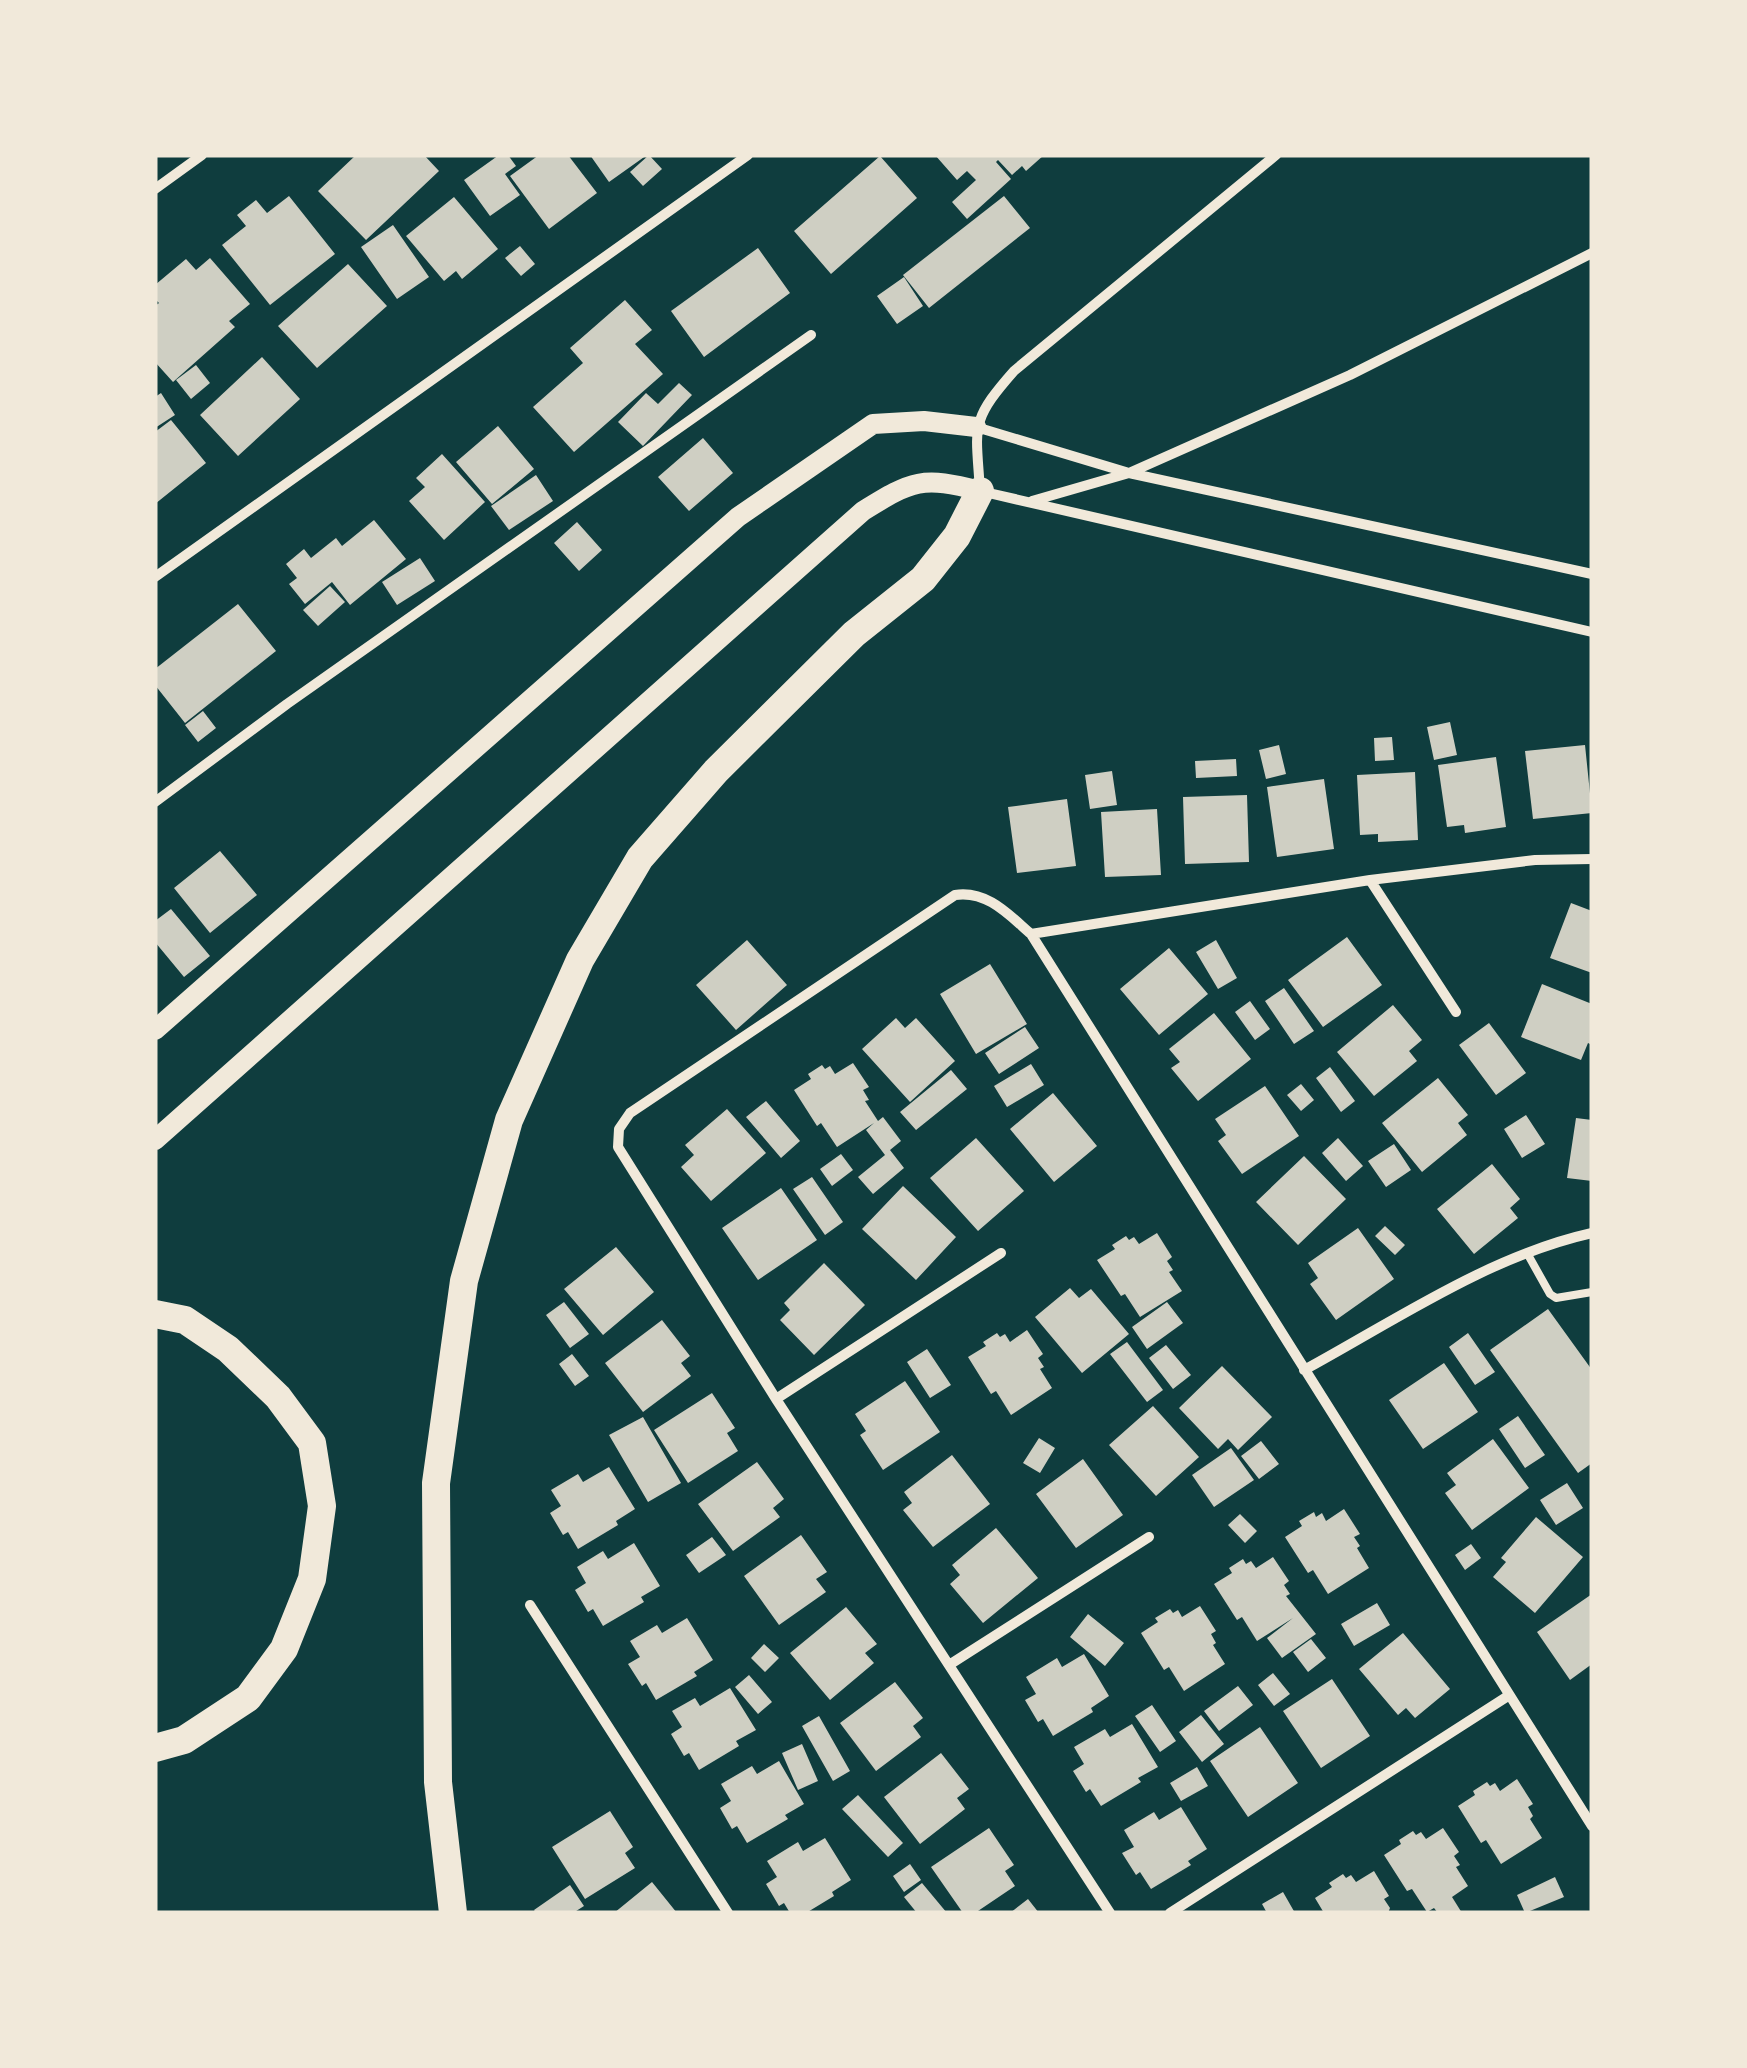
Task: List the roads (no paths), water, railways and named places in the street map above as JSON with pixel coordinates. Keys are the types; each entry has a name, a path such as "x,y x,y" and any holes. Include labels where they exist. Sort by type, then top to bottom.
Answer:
{"highway":[{"path":"453,1913 438,1782 436,1483 464,1281 509,1120 580,960 640,858 716,771 854,634 923,578 957,536 980,491"},
{"path":"155,1314 185,1320 228,1348 278,1397 312,1443 322,1506 312,1578 284,1649 248,1698 184,1740 155,1748"}],"main road":[{"path":"155,1030 738,517 872,424 924,420 976,427"},
{"path":"155,1140 863,511 905,485 944,482 980,491"}],"street":[{"path":"155,189 202,155"},
{"path":"155,577 748,155"},
{"path":"1276,155 1014,372 988,400 976,427 980,491 1592,632"},
{"path":"1026,502 1129,473 1350,374 1592,253"},
{"path":"155,802 302,692 811,334"},
{"path":"976,427 1129,473 1592,574"},
{"path":"1031,934 1370,880 1535,860 1592,859"},
{"path":"1370,880 1456,1012"},
{"path":"1110,1913 776,1399 618,1147 619,1129 630,1113 956,895 975,894 1031,934 1592,1826"},
{"path":"1304,1370 1502,1263 1592,1233"},
{"path":"776,1399 1001,1253"},
{"path":"949,1666 1149,1538"},
{"path":"530,1604 728,1913"},
{"path":"1170,1913 1508,1696"}],"lane":[{"path":"1527,1253 1556,1298 1592,1292"}]}
